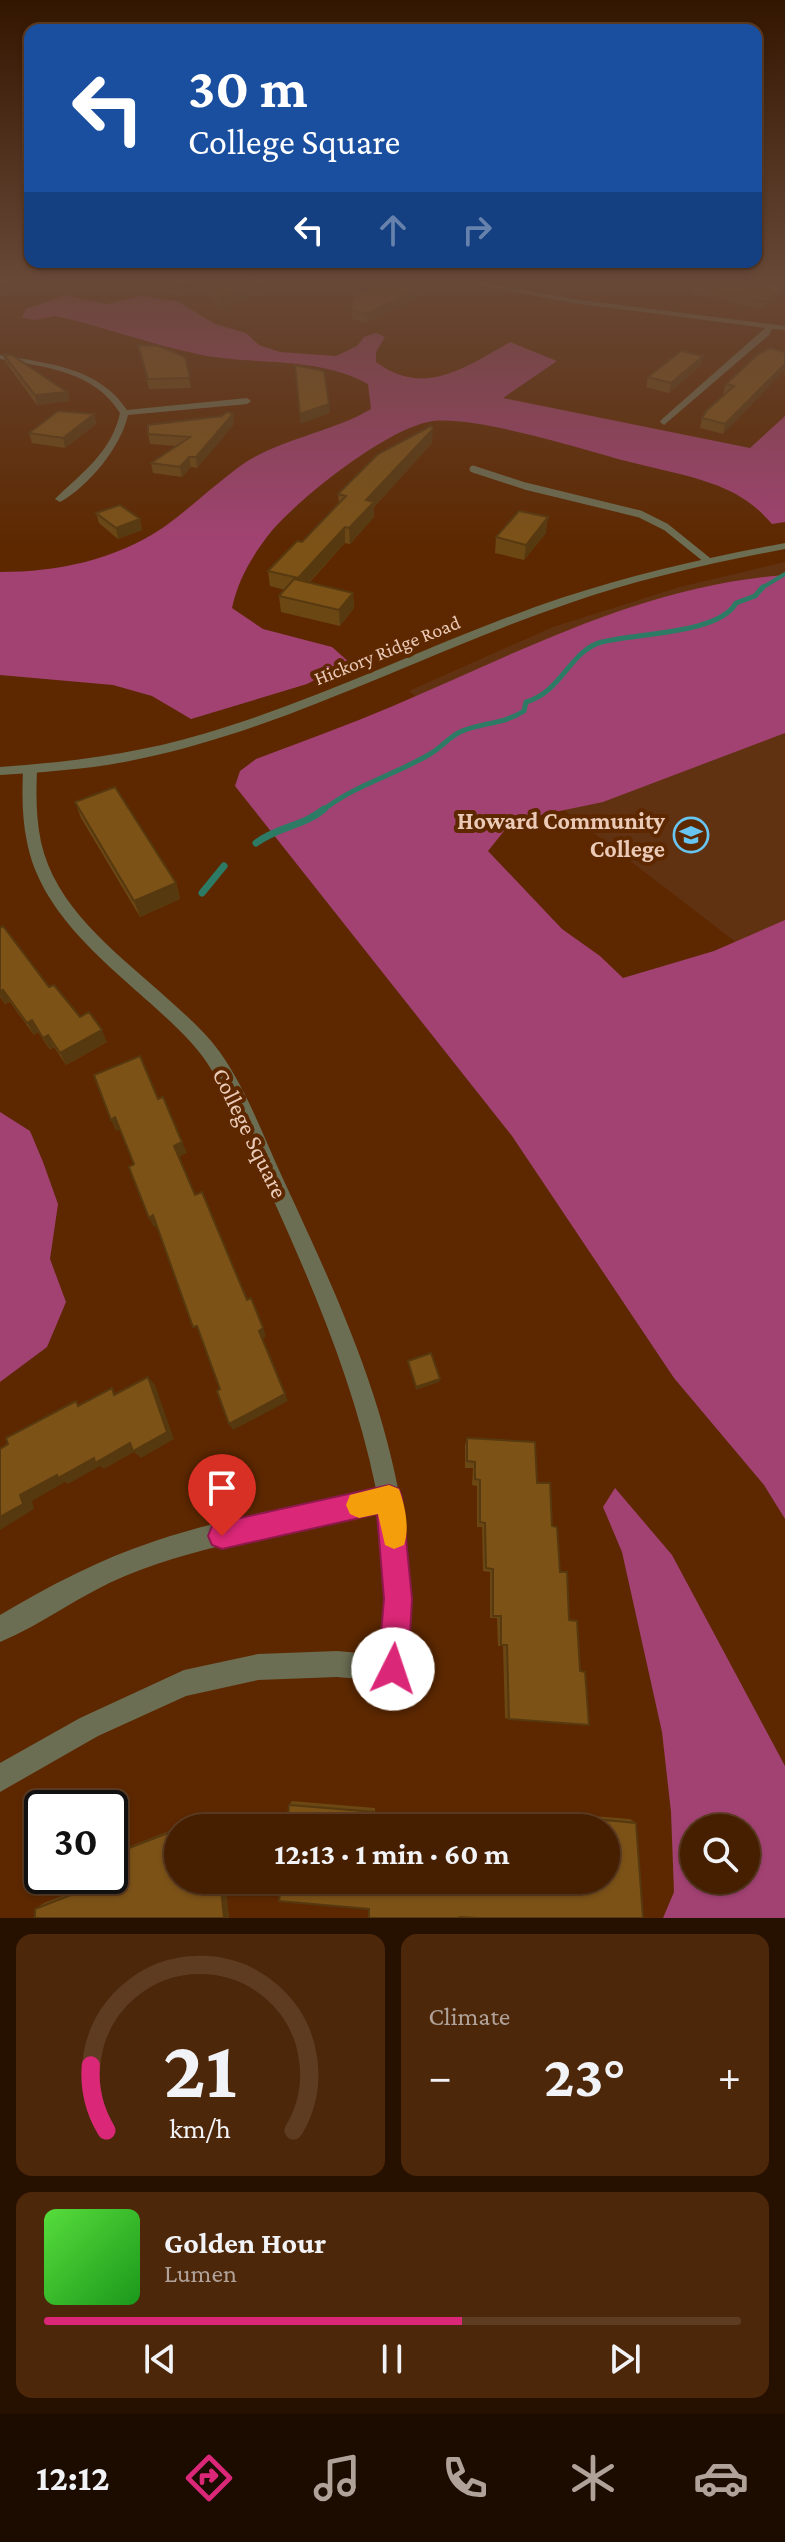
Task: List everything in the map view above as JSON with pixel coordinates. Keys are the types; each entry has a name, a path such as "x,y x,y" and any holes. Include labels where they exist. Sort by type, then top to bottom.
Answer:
{"street":[{"path":"44,368 84,377 115,397 124,413 120,435 109,451 60,499"},
{"path":"664,422 726,368"},
{"path":"124,413 247,401"},
{"name":"Hickory Ridge Road","path":"0,771 100,762 228,731 295,709 533,612 597,590 707,560 785,546"},
{"name":"College Square","path":"0,1778 89,1727 184,1683 258,1667 337,1664 393,1669 398,1599 389,1498 379,1439 338,1316 219,1066 174,1014 89,938 54,894 34,850 29,828 30,770"},
{"path":"0,1629 54,1597 122,1565 194,1542 389,1498"}],"lane":[{"path":"473,469 554,494 640,514 666,527 707,560"}],"shaded area":[{"path":"322,368 385,368 411,378 428,378 464,368 548,368 503,398 750,448 785,416 785,522 772,524 738,495 692,477 498,428 471,423 428,422 389,438 366,452 301,502 257,550 235,598 232,608 263,629 332,647 349,662 307,684 191,719 152,696 113,685 0,675 0,572 43,570 85,562 126,548 164,527 246,462 371,409 368,384"},
{"name":"Howard Community College","path":"785,562 785,980 409,691 553,627 680,587"},
{"path":"785,575 785,733 603,802 512,821 488,851 562,929 600,956 623,978 714,951 785,920 785,1519 764,1485 674,1378 512,1136 235,786 240,771 256,759 376,713 584,624 682,592 733,581"},
{"path":"0,1112 30,1131 58,1204 50,1259 66,1302 47,1347 0,1382"},
{"path":"615,1488 672,1555 785,1766 785,1918 663,1918 674,1892 671,1812 662,1732 622,1552 603,1507"}],"building":[{"path":"14,368 31,368 67,392 35,395"},
{"path":"145,368 188,368 190,378 148,379"},
{"path":"295,368 324,371 329,404 300,414"},
{"path":"660,368 689,368 671,383 648,377"},
{"path":"744,368 781,368 725,424 702,418 734,386 726,384"},
{"path":"58,411 94,414 63,438 29,433"},
{"path":"227,412 233,414 196,457 189,457 180,467 151,463 190,437 148,434 148,425 222,416"},
{"path":"431,426 433,429 366,500 374,502 349,528 345,527 298,578 268,571 297,541 302,542 346,496 338,494 378,454"},
{"path":"120,505 140,519 116,528 96,513"},
{"path":"519,511 548,517 526,545 496,537"},
{"path":"294,579 353,593 339,610 279,596"},
{"path":"115,787 176,883 134,901 75,802"},
{"path":"3,926 49,987 54,985 80,1017 89,1012 102,1030 60,1053 48,1035 43,1038 32,1020 27,1023 3,990 0,991 0,928"},
{"path":"140,1056 158,1099 163,1097 182,1142 174,1146 195,1195 202,1192 247,1300 251,1298 263,1328 259,1331 285,1394 229,1424 197,1326 193,1327 153,1215 149,1218 129,1167 134,1164 115,1117 111,1120 94,1075"},
{"path":"431,1353 440,1379 416,1387 408,1361"},
{"path":"148,1377 167,1432 133,1451 130,1443 95,1463 94,1458 58,1478 57,1475 20,1495 23,1504 0,1517 0,1449 8,1444 6,1438 76,1401 78,1406 112,1388 114,1395"},
{"path":"467,1438 535,1442 537,1483 550,1483 552,1526 557,1527 560,1572 567,1572 569,1620 577,1621 580,1671 585,1672 589,1725 509,1719 507,1645 501,1645 501,1616 493,1616 493,1569 486,1568 485,1523 480,1522 480,1480 475,1479 475,1462 467,1461"},
{"path":"289,1805 375,1812 375,1814 288,1814"},
{"path":"620,1822 636,1823 643,1918 369,1918 369,1909 279,1901 280,1894 620,1894"},
{"path":"164,1835 164,1894 221,1894 224,1918 35,1918 35,1909 73,1894 128,1894 128,1848"}],"waterway":[{"path":"763,587 785,574"},
{"path":"322,811 347,794 430,754 460,732 508,719 524,711 526,702 549,690 591,646 713,621 736,603 755,596 763,587"},
{"path":"256,843 324,809"},
{"path":"202,893 224,866"}],"slow traffic":[{"path":"359,1505 389,1498 394,1535"}],"place":[{"name":"Howard Community College","path":"691,835"}],"route":[{"path":"222,1536 389,1498 396,1549 398,1599 393,1669"}]}
